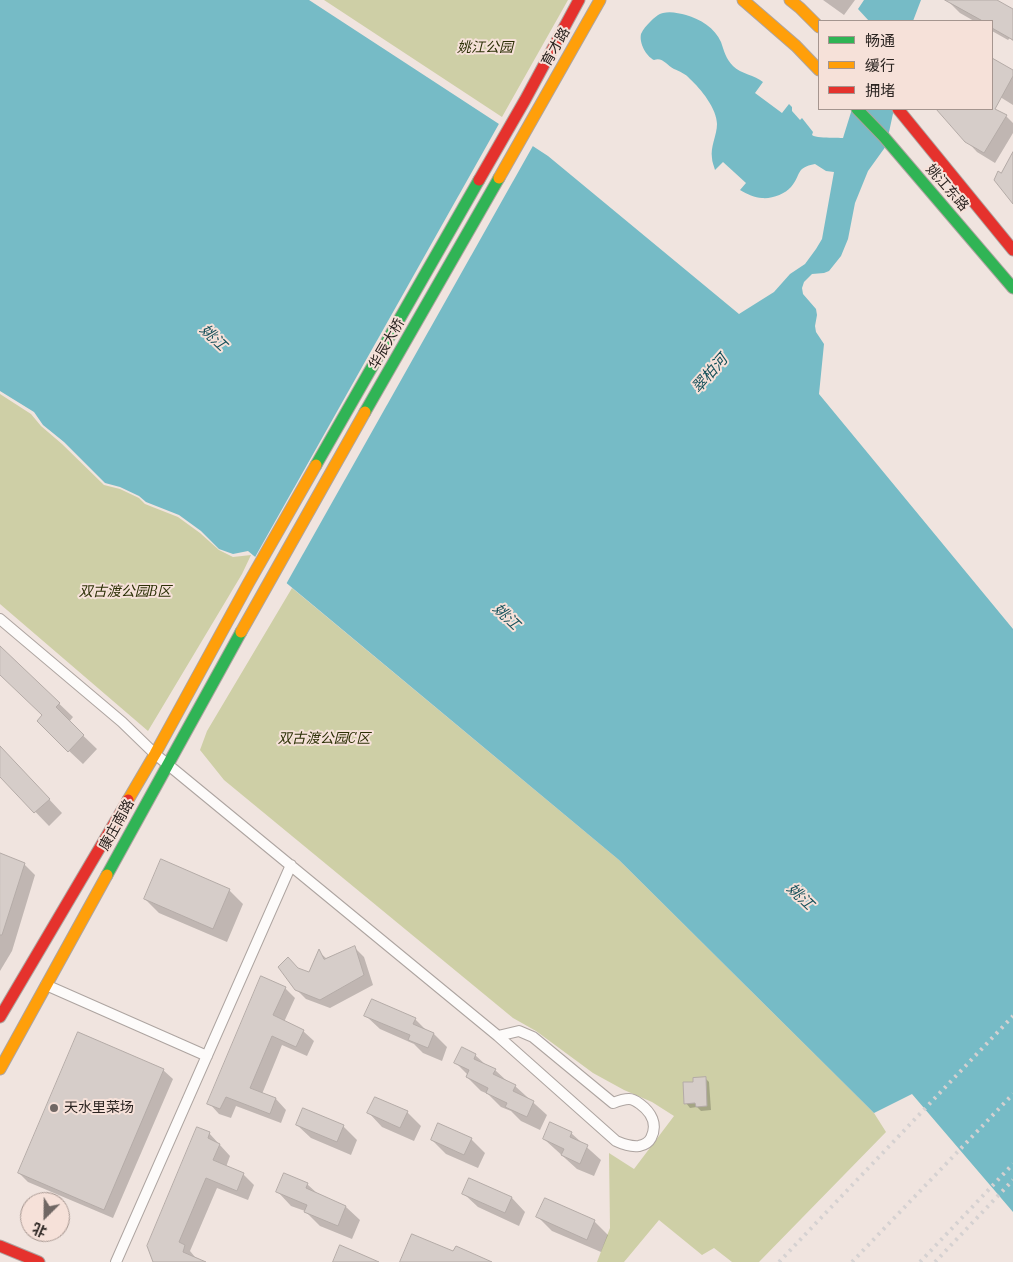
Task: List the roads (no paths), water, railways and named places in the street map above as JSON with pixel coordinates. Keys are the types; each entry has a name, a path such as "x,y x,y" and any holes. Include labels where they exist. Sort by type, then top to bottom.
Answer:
{"main road":[{"name":"育才路","path":"525,100 579,0"},
{"name":"育才路","path":"539,108 600,0"},
{"path":"744,0 796,46 818,69"},
{"path":"790,0 818,26"},
{"name":"华辰大桥","path":"248,584 525,100"},
{"name":"华辰大桥","path":"261,595 539,108"},
{"name":"姚江东路","path":"857,110 884,137 1013,288"},
{"name":"姚江东路","path":"899,110 1013,250"},
{"name":"康庄南路","path":"0,1017 155,754 248,584"},
{"name":"康庄南路","path":"0,1069 261,595"},
{"path":"0,1246 39,1262"}],"street":[{"path":"0,619 122,722 155,754 498,1036 616,1141 626,1146 640,1146 649,1142 654,1133 654,1123 645,1107 635,1100 627,1098 613,1103 533,1037 519,1031 498,1036"},
{"path":"116,1262 291,865"},
{"path":"46,985 207,1056"}],"water":[{"path":"0,0 309,0 548,156 739,314 774,292 790,274 805,264 816,249 822,239 834,172 826,171 815,164 804,167 788,190 770,198 757,197 740,190 746,183 723,162 715,170 712,154 717,124 708,100 687,76 662,60 654,60 648,56 641,41 641,34 644,29 656,16 666,12 683,14 702,22 715,32 727,58 733,66 763,82 755,93 782,113 789,104 792,107 792,111 800,120 802,118 813,132 812,135 815,136 843,138 852,110 894,110 886,146 868,171 855,203 848,239 841,256 829,271 812,274 804,282 802,288 803,294 816,309 816,332 824,344 819,394 1013,629 1013,1212 912,1094 874,1113 619,860 248,551 233,554 219,549 201,531 179,515 146,502 139,496 120,487 105,483 64,442 43,425 34,412 0,391"},
{"path":"864,0 921,0 913,20 868,20 858,9"}],"railway":[{"path":"779,1262 1013,1016"},
{"path":"852,1262 1013,1094"},
{"path":"920,1262 1013,1164"},
{"path":"935,1262 1013,1180"}],"place":[{"name":"天水里菜场","path":"54,1108"}],"park label":[{"name":"姚江公园","path":"485,48"},
{"name":"双古渡公园B区","path":"125,592"},
{"name":"双古渡公园C区","path":"324,739"}],"water label":[{"name":"姚江","path":"213,338"},
{"name":"翠柏河","path":"710,374"},
{"name":"姚江","path":"506,617"},
{"name":"姚江","path":"800,897"}]}
